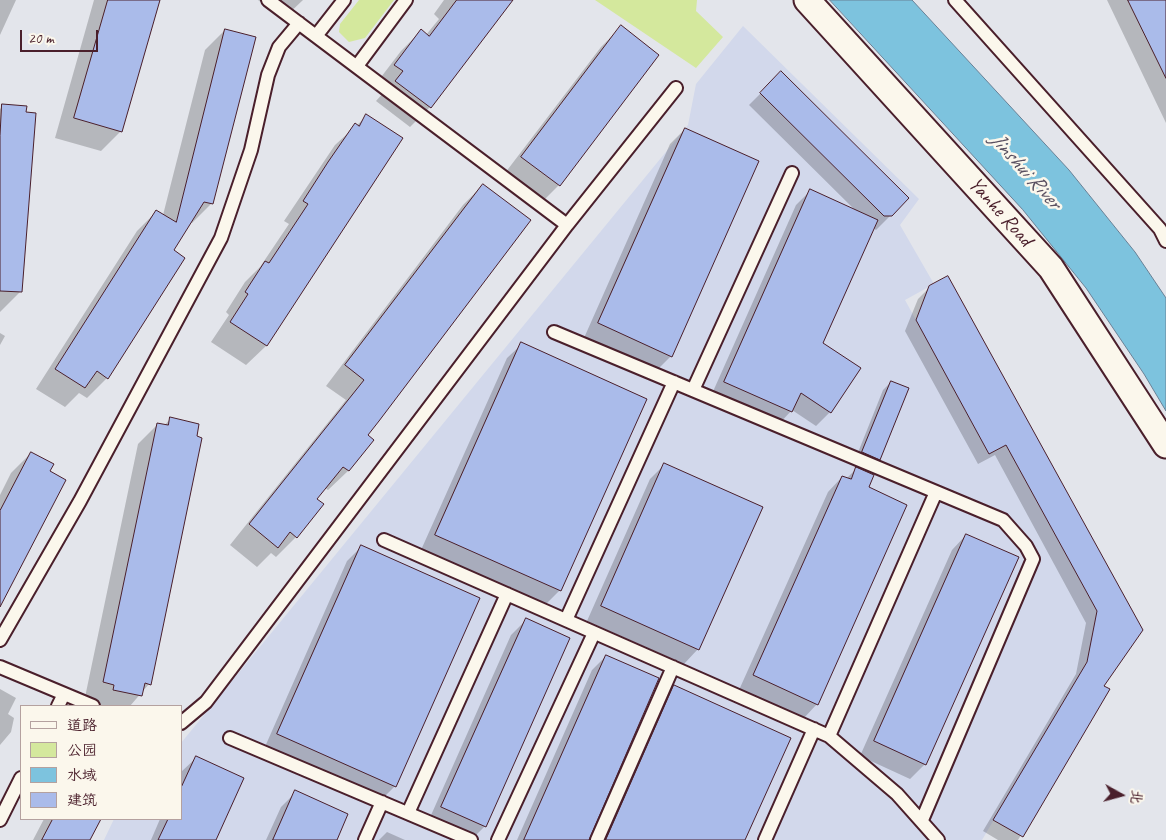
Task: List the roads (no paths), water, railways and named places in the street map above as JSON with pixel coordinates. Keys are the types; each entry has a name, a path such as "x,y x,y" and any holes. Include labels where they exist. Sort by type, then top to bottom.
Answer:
{"street":[{"name":"Yanhe Road","path":"807,0 1051,268 1166,445"}],"lane":[{"path":"268,0 567,225"},
{"path":"316,36 344,0"},
{"path":"357,66 406,0"},
{"path":"955,0 1160,230 1166,241"},
{"path":"0,640 80,501 221,238 251,150 268,75 279,47 298,22"},
{"path":"182,722 206,702 567,225 676,88"},
{"path":"693,390 792,173"},
{"path":"554,332 1003,520 1026,546 1033,559 922,820"},
{"path":"566,620 674,382"},
{"path":"829,736 936,492"},
{"path":"384,540 829,736 897,794 938,840"},
{"path":"408,813 507,594"},
{"path":"498,840 594,633"},
{"path":"0,666 92,705"},
{"path":"597,840 673,667"},
{"path":"58,705 64,694"},
{"path":"765,840 814,729"},
{"path":"230,738 467,839"},
{"path":"0,820 20,780"},
{"path":"365,840 382,802"}],"water":[{"name":"Jinshui River","path":"830,0 912,0 1069,170 1135,252 1166,298 1166,411 1144,374 1086,288 1023,210"}]}
